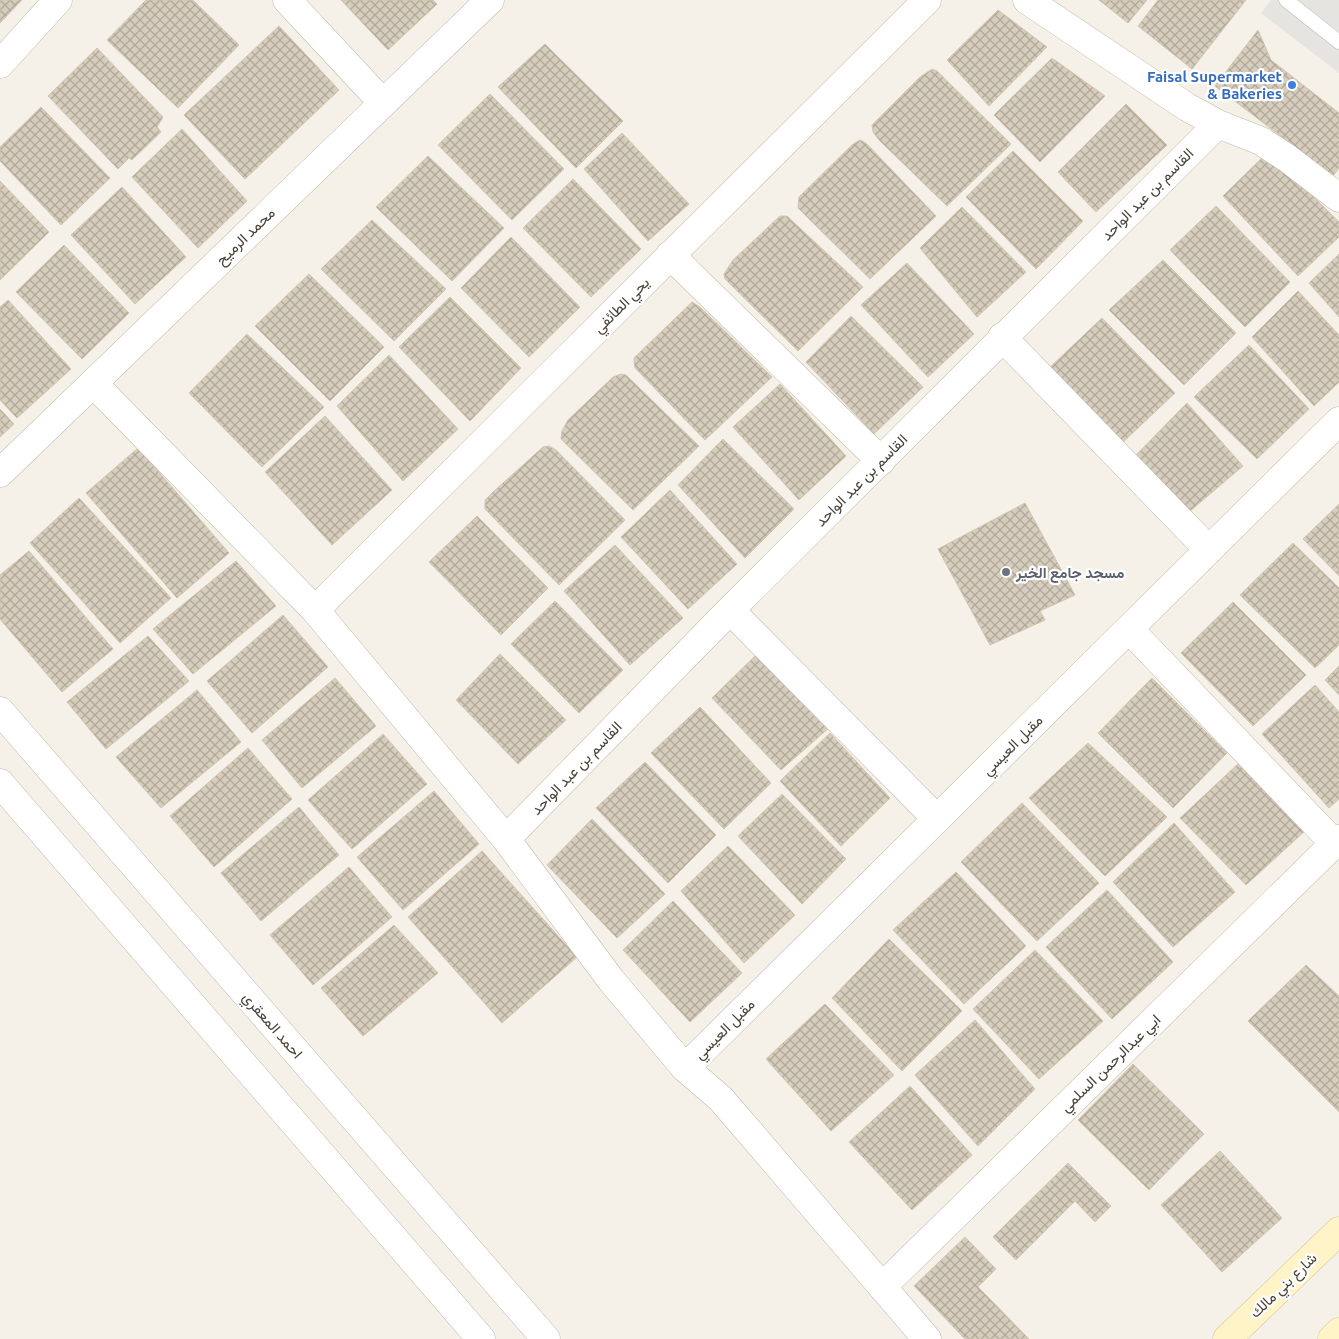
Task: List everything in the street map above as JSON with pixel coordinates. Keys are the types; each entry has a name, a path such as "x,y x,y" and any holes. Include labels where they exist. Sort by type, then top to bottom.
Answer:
{"main road":[{"name":"شارع بني مالك","path":"1227,1339 1339,1231"},
{"path":"1332,1339 1339,1332"}],"street":[{"path":"0,64 58,0"},
{"path":"287,0 384,103"},
{"name":"محمد الرميح","path":"0,473 490,0"},
{"name":"يحي الطائفي","path":"315,610 927,0"},
{"path":"1027,0 1187,107 1218,124 1261,141 1287,158 1339,198"},
{"name":"القاسم بن عبد الواحد","path":"506,839 730,610 1218,124"},
{"path":"670,256 881,461"},
{"path":"1002,337 1209,550"},
{"path":"93,384 315,610 506,839 611,980 685,1068 722,1099 926,1339"},
{"name":"مقبل العيسي","path":"685,1068 1339,421"},
{"path":"730,610 937,818"},
{"path":"1129,629 1337,842"},
{"name":"احمد المعقري","path":"0,711 546,1339"},
{"path":"0,784 481,1339"},
{"name":"ابي عبدالرحمن السلمي","path":"882,1287 1337,842"}],"lane":[{"path":"1286,0 1339,42"}],"shaded area":[{"path":"1271,0 1339,0 1339,73 1261,13"}],"building":[{"path":"0,0 22,0 0,23"},
{"path":"146,0 193,0 239,45 178,108 107,40"},
{"path":"341,0 433,0 437,4 388,50"},
{"path":"1099,0 1147,0 1128,23"},
{"path":"1158,0 1246,0 1192,69 1138,26"},
{"path":"998,10 1047,47 989,106 947,60"},
{"path":"279,26 339,90 245,179 184,115"},
{"path":"1258,30 1271,60 1339,113 1339,168 1333,176 1215,86"},
{"path":"545,44 623,121 576,168 498,87"},
{"path":"97,48 163,117 157,127 161,132 132,160 129,158 118,169 48,96"},
{"path":"1052,58 1105,96 1040,162 994,115"},
{"path":"932,69 937,71 1011,144 947,206 879,140 873,132 872,125 920,77"},
{"path":"490,94 564,169 512,220 438,145"},
{"path":"1126,104 1167,145 1096,212 1058,172"},
{"path":"41,107 110,178 61,225 0,161 0,147"},
{"path":"182,129 247,201 198,248 132,177"},
{"path":"622,133 689,204 648,241 584,169"},
{"path":"860,140 866,143 936,216 870,279 798,208 799,197 853,144"},
{"path":"1013,151 1083,221 1036,269 966,197"},
{"path":"1268,152 1339,222 1339,237 1298,276 1223,196"},
{"path":"428,156 504,228 452,281 376,207"},
{"path":"573,179 641,249 591,297 523,228"},
{"path":"0,181 49,232 0,280"},
{"path":"122,187 186,257 135,304 71,235"},
{"path":"1216,206 1290,282 1245,327 1170,250"},
{"path":"962,207 1026,272 977,317 920,248"},
{"path":"780,216 787,216 863,287 798,351 725,279 724,274 733,260"},
{"path":"372,220 446,289 394,341 321,269"},
{"path":"511,237 580,307 529,357 461,288"},
{"path":"64,245 129,313 82,359 16,292"},
{"path":"1339,254 1339,317 1309,283"},
{"path":"1163,260 1236,333 1184,385 1109,310"},
{"path":"907,263 974,334 928,377 861,305"},
{"path":"309,274 384,347 330,401 255,326"},
{"path":"1298,291 1339,335 1339,382 1314,406 1252,337"},
{"path":"450,297 521,368 470,421 399,347"},
{"path":"8,300 71,369 17,418 0,400 0,307"},
{"path":"692,302 700,307 772,377 705,440 635,368 634,363 634,358"},
{"path":"851,316 923,387 874,434 806,362"},
{"path":"1102,318 1175,393 1121,444 1048,369"},
{"path":"247,334 324,407 262,467 189,393"},
{"path":"1249,345 1309,409 1257,459 1194,397"},
{"path":"389,355 458,429 403,481 337,406"},
{"path":"621,374 626,375 699,446 633,510 561,439 562,431 568,420 613,377"},
{"path":"780,384 846,456 799,500 733,427"},
{"path":"1187,403 1243,466 1189,512 1134,457"},
{"path":"0,409 14,424 0,437"},
{"path":"325,416 392,490 332,545 265,472"},
{"path":"723,439 794,509 745,558 678,485"},
{"path":"549,446 556,450 625,520 559,585 485,509 485,500 493,492 543,447"},
{"path":"138,448 229,553 177,598 86,493"},
{"path":"670,490 737,564 688,609 621,537"},
{"path":"79,498 171,598 120,643 30,543"},
{"name":"مسجد جامع الخير","path":"1025,503 1075,595 1040,611 1045,620 990,645 938,549"},
{"path":"1339,504 1339,576 1303,539"},
{"path":"477,516 548,588 501,635 429,562"},
{"path":"1293,543 1339,588 1339,645 1315,668 1240,595"},
{"path":"615,545 683,618 630,665 564,591"},
{"path":"29,551 113,649 62,692 0,619 0,575"},
{"path":"236,561 276,606 193,674 153,629"},
{"path":"555,601 623,670 579,713 511,644"},
{"path":"1233,602 1306,675 1253,726 1181,653"},
{"path":"283,615 328,667 252,733 207,681"},
{"path":"148,636 189,681 106,749 67,702"},
{"path":"758,653 830,727 781,770 712,698"},
{"path":"500,654 566,720 518,764 456,700"},
{"path":"1339,666 1339,695 1325,680"},
{"path":"335,678 376,726 302,788 262,740"},
{"path":"1152,678 1227,753 1173,808 1098,733"},
{"path":"1315,685 1339,712 1339,799 1329,808 1262,734"},
{"path":"197,690 241,742 161,808 116,757"},
{"path":"700,707 771,783 724,829 651,753"},
{"path":"830,733 890,798 841,846 780,781"},
{"path":"383,734 427,784 352,849 308,800"},
{"path":"1088,743 1167,817 1105,876 1029,798"},
{"path":"248,748 292,799 214,867 170,816"},
{"path":"645,762 716,835 668,883 596,808"},
{"path":"1240,762 1306,830 1246,885 1180,818"},
{"path":"434,791 479,844 403,910 357,857"},
{"path":"782,794 846,859 802,904 738,836"},
{"path":"1022,803 1099,883 1037,941 961,862"},
{"path":"299,807 339,855 261,921 221,873"},
{"path":"592,819 665,894 617,938 547,865"},
{"path":"1174,823 1235,892 1173,947 1113,882"},
{"path":"728,846 795,915 744,963 681,891"},
{"path":"482,851 577,957 502,1023 408,917"},
{"path":"349,867 392,917 313,985 270,935"},
{"path":"956,872 1026,946 964,1004 893,930"},
{"path":"1107,890 1173,962 1112,1019 1046,947"},
{"path":"673,901 742,973 690,1022 623,950"},
{"path":"394,925 438,973 363,1036 321,988"},
{"path":"889,939 962,1011 902,1071 832,998"},
{"path":"1035,950 1103,1021 1039,1079 973,1009"},
{"path":"1306,965 1339,996 1339,1112 1248,1021"},
{"path":"825,1004 894,1075 831,1131 766,1059"},
{"path":"975,1020 1035,1089 978,1146 915,1075"},
{"path":"1133,1064 1204,1134 1149,1190 1078,1120"},
{"path":"910,1086 972,1155 912,1210 849,1142"},
{"path":"1220,1151 1282,1218 1222,1272 1161,1205"},
{"path":"1068,1163 1111,1206 1095,1222 1075,1201 1016,1260 993,1237"},
{"path":"965,1237 996,1269 978,1287 1029,1339 965,1339 914,1286"}],"place":[{"name":"Faisal Supermarket & Bakeries","path":"1292,85"},
{"name":"مسجد جامع الخير","path":"1006,572"}]}
